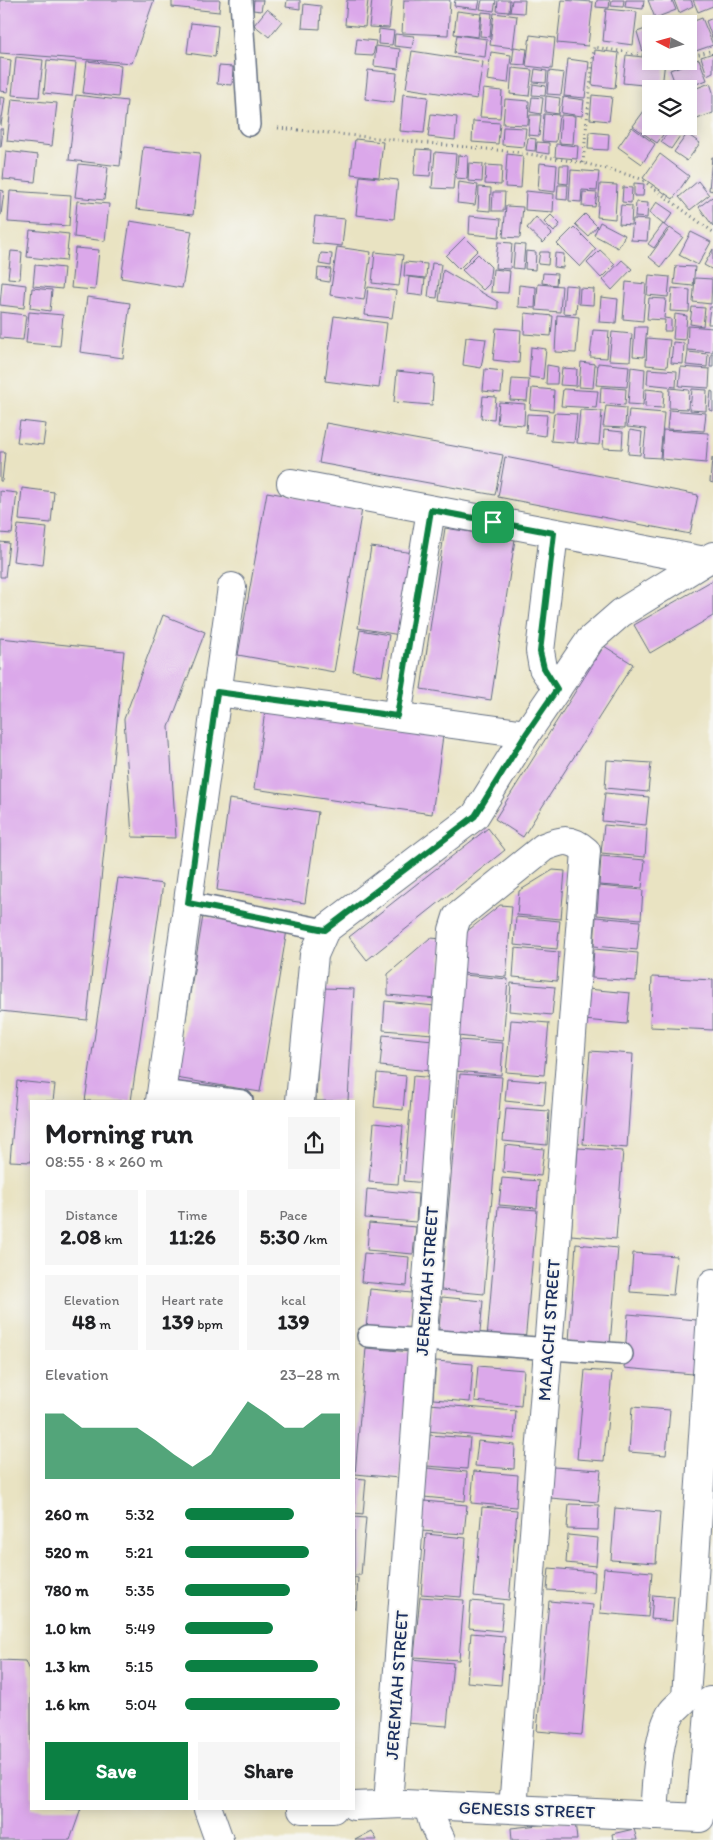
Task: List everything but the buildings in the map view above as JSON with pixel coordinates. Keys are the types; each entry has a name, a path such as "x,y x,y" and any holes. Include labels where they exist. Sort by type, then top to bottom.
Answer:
{"street":[{"path":"291,482 554,533 709,559"},
{"path":"397,716 431,510"},
{"path":"554,533 540,652 544,668 557,689"},
{"path":"300,1100 314,955 325,930 475,816 526,734 590,640 621,613 709,559"},
{"path":"161,1096 232,587"},
{"path":"217,692 526,734"},
{"name":"JEREMIAH STREET","path":"388,1804 453,930 457,917 544,847 560,840 577,843 586,851"},
{"name":"MALACHI STREET","path":"513,1810 586,851"},
{"path":"707,1819 703,1700 713,1283"},
{"path":"654,1816 659,1755 672,1713 703,1700"},
{"name":"GENESIS STREET","path":"355,1806 388,1804 707,1819"},
{"path":"428,1806 441,1840"},
{"path":"208,1810 219,1840"}],"lane":[{"path":"241,0 249,125"},
{"path":"188,903 325,930"},
{"path":"161,1096 226,1100"},
{"path":"368,1336 622,1354"}],"path":[{"path":"583,163 594,47 642,55"},
{"path":"698,54 713,50"},
{"path":"249,125 516,152 583,163 641,179 713,232"}],"route":[{"path":"431,510 493,522 554,533 540,652 544,668 557,689 526,734 475,816 325,930 188,903 217,692 397,716 431,510"}]}
